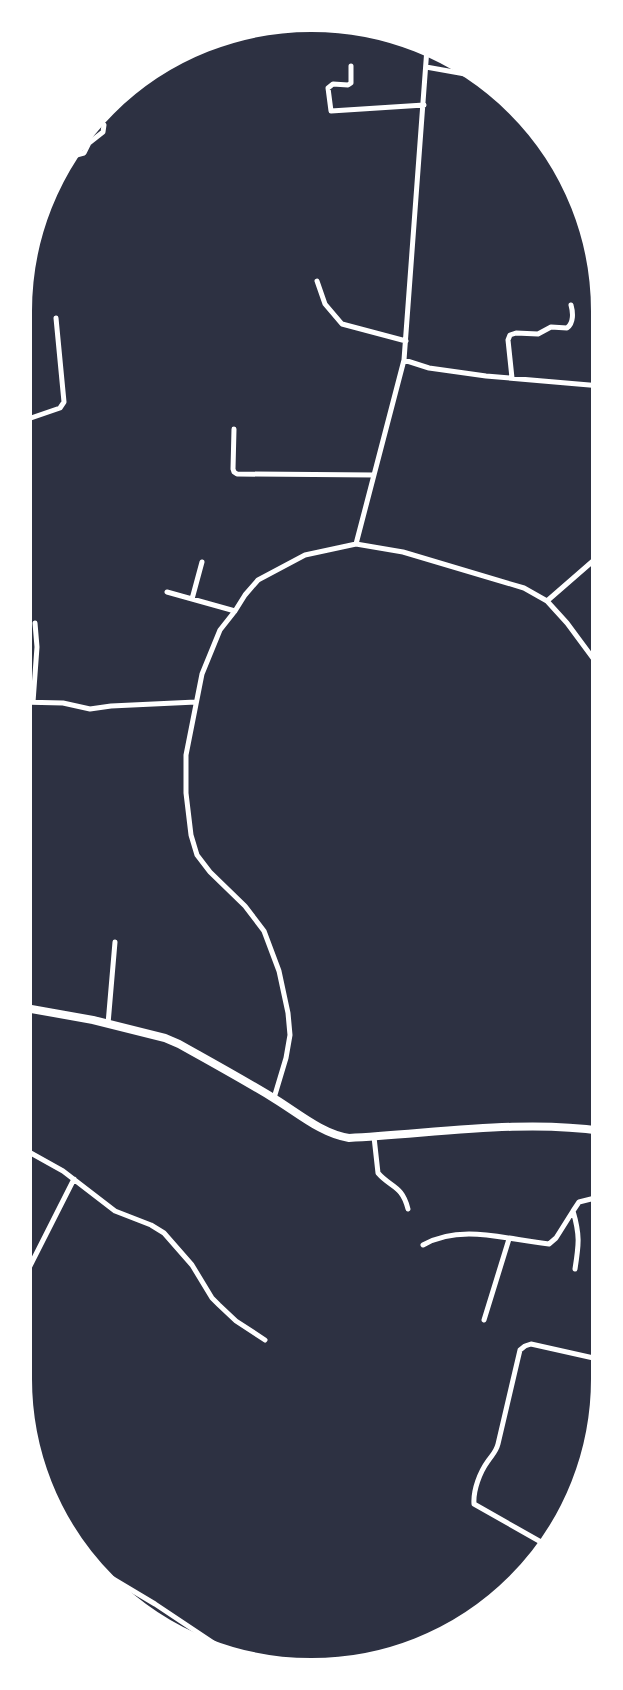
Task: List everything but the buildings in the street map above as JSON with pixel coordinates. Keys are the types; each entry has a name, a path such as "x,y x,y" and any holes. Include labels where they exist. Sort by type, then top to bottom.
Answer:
{"street":[{"path":"356,544 404,360 427,53"},
{"path":"351,66 351,82 348,85 333,84 328,88 331,111 424,109"},
{"path":"426,67 466,74"},
{"path":"75,156 84,154 90,143 103,132 104,125"},
{"path":"317,281 325,304 342,324 406,341"},
{"path":"512,378 508,340 510,336 516,333 538,334 551,327 568,328 571,324 571,305"},
{"path":"29,419 63,406 56,318"},
{"path":"404,360 429,368 594,385"},
{"path":"234,429 233,469 237,474 374,475"},
{"path":"274,1098 286,1058 290,1035 288,1013 279,971 264,930 245,906 210,872 197,856 191,835 186,794 186,755 202,674 220,630 235,612 245,595 258,580 305,555 356,544 403,552 524,588 547,600 594,660"},
{"path":"547,600 594,560"},
{"path":"192,598 202,562"},
{"path":"167,592 235,612"},
{"path":"33,702 38,647 35,623"},
{"path":"29,702 63,703 90,709 111,706 196,702"},
{"path":"108,1024 115,942"},
{"path":"29,1009 108,1024 165,1038 274,1098 338,1137 374,1137 484,1128 571,1126 594,1130"},
{"path":"374,1137 378,1173 400,1190 407,1202 408,1209"},
{"path":"29,1152 54,1165 115,1211 164,1232 192,1265 218,1305 236,1322 265,1340"},
{"path":"29,1268 74,1179"},
{"path":"423,1245 434,1239 467,1234 494,1235 549,1244 556,1238 579,1202 594,1198"},
{"path":"573,1211 578,1228 579,1242 575,1269"},
{"path":"484,1320 509,1238"},
{"path":"542,1542 474,1504 474,1493 488,1461 495,1453 498,1444 520,1350 531,1344 594,1357"},
{"path":"113,1579 217,1645"}]}
